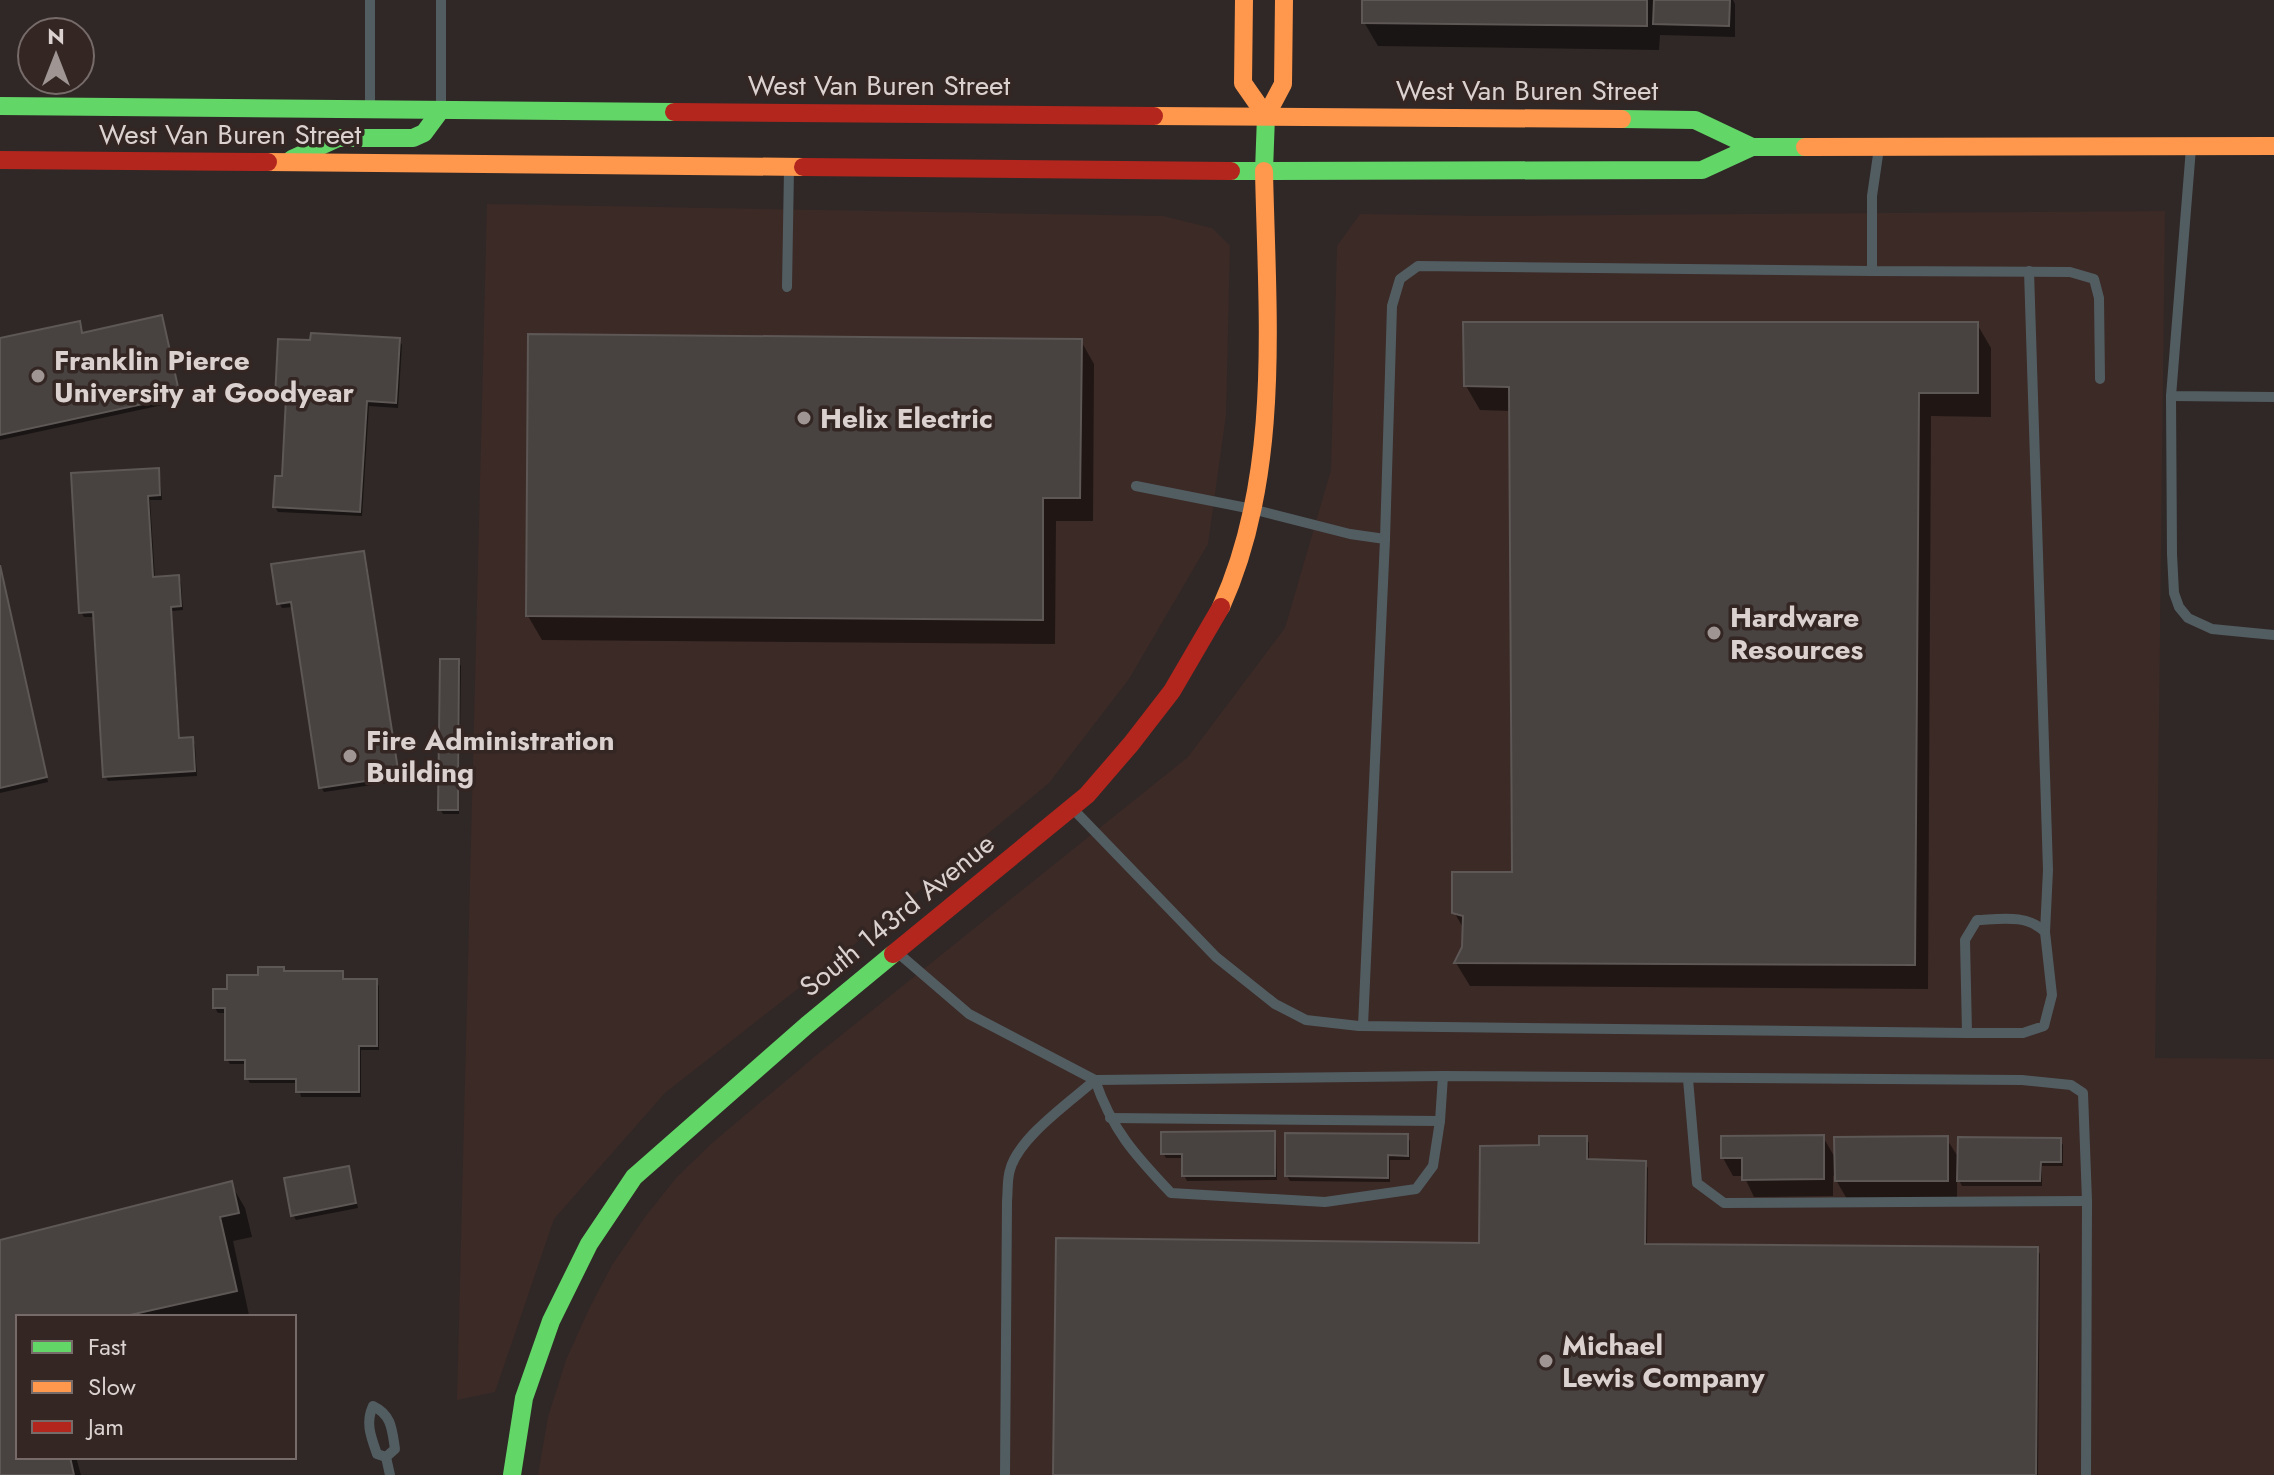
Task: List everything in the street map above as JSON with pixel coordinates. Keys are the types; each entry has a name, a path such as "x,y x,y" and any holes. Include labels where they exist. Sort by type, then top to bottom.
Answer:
{"main road":[{"path":"1244,0 1243,83 1266,116 1283,84 1284,0"},
{"name":"West Van Buren Street","path":"0,106 1695,120 1752,147"},
{"path":"285,163 338,138 413,138 424,133 441,110"},
{"name":"South 143rd Avenue","path":"512,1475 524,1398 551,1321 589,1244 634,1177 807,1025 1072,807 1121,758 1180,682 1214,621 1236,572 1252,509 1266,418 1266,116"},
{"name":"West Van Buren Street","path":"0,160 1264,171 1702,170 1752,147 2274,146"}],"lane":[{"path":"370,0 370,109"},
{"path":"441,0 441,110"},
{"path":"1872,271 1872,196 1879,146"},
{"path":"2191,146 2171,396 2174,593 2179,607 2188,618 2212,629 2274,635"},
{"path":"787,287 789,167"},
{"path":"1363,1026 1392,306 1400,279 1418,266 2070,272 2094,279 2099,298 2100,379"},
{"path":"1072,807 1216,957 1275,1004 1306,1020 1363,1026 1967,1033 2023,1033 2044,1026 2052,995 2045,932 2048,870 2029,271"},
{"path":"2171,396 2274,397"},
{"path":"1136,486 1385,539"},
{"path":"1967,1033 1965,940 1977,920 2018,918 2038,925 2045,932"},
{"path":"896,951 969,1014 1095,1080 1443,1076 2022,1080 2071,1085 2083,1093 2087,1201 2086,1475"},
{"path":"1095,1080 1110,1118 1131,1152 1171,1193 1325,1202 1416,1189 1433,1166 1443,1076"},
{"path":"1688,1079 1697,1183 1724,1203 2087,1201"},
{"path":"1005,1475 1007,1201 1010,1169 1020,1148 1095,1080"},
{"path":"1110,1118 1440,1121"},
{"path":"386,1457 390,1475"}],"shaded area":[{"path":"487,204 1163,216 1212,228 1230,246 1226,415 1208,544 1129,679 1049,783 855,944 665,1093 554,1219 495,1392 457,1400"},
{"path":"2165,211 2155,1058 2274,1059 2274,1475 538,1475 548,1417 566,1360 589,1309 612,1265 676,1178 712,1143 819,1053 1188,757 1285,628 1331,470 1337,246 1360,214 1487,216"}],"building":[{"path":"1362,0 1647,0 1647,26 1362,23"},
{"path":"1654,0 1730,0 1729,26 1653,24"},
{"path":"162,315 180,396 0,435 0,338 80,321 82,333"},
{"name":"Hardware Resources","path":"1463,322 1978,322 1978,393 1919,393 1915,965 1454,963 1462,947 1463,916 1452,913 1452,872 1512,872 1509,387 1464,386"},
{"path":"311,333 400,338 396,403 367,401 360,512 273,507 275,476 282,476 286,398 275,398 278,339 310,340"},
{"name":"Helix Electric","path":"528,334 1082,339 1080,498 1043,498 1043,620 526,616"},
{"path":"159,468 160,495 148,496 153,577 179,575 181,606 171,607 179,738 193,737 195,771 103,777 93,612 79,613 71,473"},
{"path":"364,551 399,776 319,788 291,602 277,604 271,564"},
{"path":"0,565 47,777 0,788"},
{"path":"440,659 459,659 458,810 438,810"},
{"path":"258,967 284,967 284,971 343,971 343,979 377,979 377,1046 359,1046 359,1092 296,1092 296,1079 245,1079 245,1060 225,1060 225,1008 213,1008 213,989 227,989 227,975 258,975"},
{"path":"1275,1131 1275,1176 1182,1176 1182,1154 1161,1154 1161,1132"},
{"path":"1285,1133 1408,1134 1408,1156 1388,1155 1388,1178 1285,1176"},
{"path":"1824,1135 1824,1179 1742,1180 1742,1158 1721,1158 1721,1136"},
{"name":"Michael Lewis Company","path":"1539,1136 1587,1136 1587,1159 1646,1161 1645,1244 2038,1247 2036,1475 1053,1475 1056,1238 1479,1243 1480,1146 1539,1145"},
{"path":"1948,1136 1948,1181 1835,1181 1834,1137"},
{"path":"1958,1137 2061,1138 2061,1162 2041,1162 2040,1181 1957,1181"},
{"path":"349,1166 356,1203 291,1216 284,1178"},
{"path":"232,1181 239,1213 220,1217 237,1291 130,1315 16,1315 16,1459 70,1459 74,1475 0,1475 0,1240"}],"traffic: fast":[{"path":"0,106 674,112"},
{"path":"292,159 338,138 413,138 424,133 441,110"},
{"path":"1264,171 1266,116"},
{"path":"1622,119 1695,120 1752,147"},
{"path":"1231,171 1702,170 1752,147 1805,147"},
{"path":"512,1475 524,1398 551,1321 589,1244 634,1177 893,954"}],"traffic: slow":[{"path":"1244,0 1243,83 1266,116 1283,84 1284,0"},
{"path":"1154,116 1622,119"},
{"path":"1805,147 2274,146"},
{"path":"268,162 803,167"},
{"path":"1221,607 1240,556 1254,503 1262,448 1268,337 1264,171"}],"traffic: jam":[{"path":"674,112 1154,116"},
{"path":"0,160 268,162"},
{"path":"803,167 1231,171"},
{"path":"893,954 1087,795 1172,691 1221,607"}],"place":[{"name":"Franklin Pierce University at Goodyear","path":"38,376"},
{"name":"Helix Electric","path":"804,418"},
{"name":"Hardware Resources","path":"1714,633"},
{"name":"Fire Administration Building","path":"350,756"},
{"name":"Michael Lewis Company","path":"1546,1361"}]}
